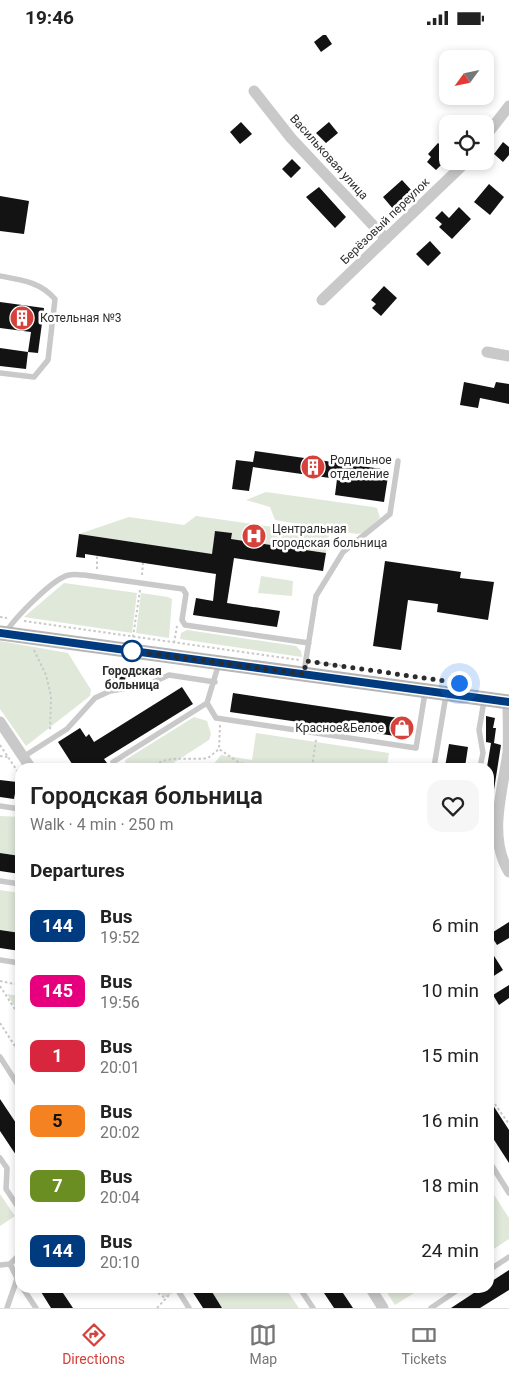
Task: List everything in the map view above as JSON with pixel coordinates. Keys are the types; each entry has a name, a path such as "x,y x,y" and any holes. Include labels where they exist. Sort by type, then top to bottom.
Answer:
{"street":[{"name":"Васильковая улица","path":"254,91 291,138 386,239"},
{"path":"494,125 509,106"},
{"name":"Берёзовый переулок","path":"322,300 458,170"},
{"path":"487,352 509,356"},
{"path":"2,634 173,649 219,663 305,668 425,690 509,702 509,749 499,809 500,858 509,872"},
{"path":"0,722 27,763"},
{"path":"374,1293 383,1308"}],"lane":[{"path":"0,275 33,283 46,289 56,299 48,360 34,377 0,373"},
{"path":"305,668 316,596 342,552 390,514 398,461"},
{"path":"2,634 14,619 57,581 70,574 183,589 186,594 182,620 185,625 309,643"},
{"path":"113,762 207,703 215,682 219,663"},
{"path":"23,757 67,729 95,698 110,691 147,685 169,675 215,682"},
{"path":"207,703 216,718 416,748 425,690"},
{"path":"435,763 446,693"},
{"path":"481,763 483,753 480,730 484,699"},
{"path":"0,806 15,808"},
{"path":"0,881 15,882"},
{"path":"0,960 15,962"},
{"path":"0,1057 15,1080"},
{"path":"0,1158 6,1168 6,1189 15,1202"},
{"path":"494,1169 509,1193"},
{"path":"494,1267 509,1257"},
{"path":"0,1265 10,1264 15,1260"},
{"path":"10,1264 15,1275"},
{"path":"7,1308 15,1288"},
{"path":"26,1293 36,1308"},
{"path":"180,1293 189,1308"},
{"path":"303,1293 313,1308"},
{"path":"431,1308 453,1293"}],"path":[{"path":"97,556 95,569 104,571"},
{"path":"143,563 142,576 150,577"},
{"path":"134,637 140,583"},
{"path":"0,617 134,637 173,649 305,668 345,667"},
{"path":"173,649 178,619"},
{"path":"26,637 42,665 51,697 52,728 46,742"},
{"path":"159,763 168,759 184,757 208,758 219,749 220,724 216,718"},
{"path":"313,763 317,733"},
{"path":"0,745 15,768"},
{"path":"219,749 241,763"},
{"path":"0,756 8,757"},
{"path":"0,981 15,984"},
{"path":"0,986 15,1009"},
{"path":"0,1023 14,1045"},
{"path":"494,1103 509,1124"},
{"path":"158,1293 165,1298"},
{"path":"157,1308 172,1293"}],"shaded area":[{"path":"266,492 373,507 377,508 380,518 363,533 357,534 275,520 270,507 246,500"},
{"path":"196,516 329,535 326,553 231,539 232,533 215,531 213,548 215,555 79,534 129,517 184,525"},
{"path":"261,576 293,581 292,596 258,593"},
{"path":"64,583 137,593 132,633 24,617"},
{"path":"141,593 172,599 169,638 136,633"},
{"path":"187,630 296,646 301,651 302,657 180,639 181,633"},
{"path":"0,641 68,653 91,690 90,696 26,746 0,709"},
{"path":"194,717 207,721 211,734 209,740 173,763 125,763 125,760"},
{"path":"256,733 389,753 388,763 214,763 221,755 252,760"},
{"path":"0,816 15,817 15,855 0,853"},
{"path":"0,890 15,892 15,932 0,930"},
{"path":"7,994 15,995 15,1007"},
{"path":"0,1194 15,1216 0,1226"},
{"path":"494,1195 509,1218 509,1239 494,1249"},
{"path":"160,1293 173,1293 166,1297"},
{"path":"212,1293 288,1293 299,1308 222,1308"},
{"path":"387,1293 414,1293 395,1305"}],"building":[{"path":"323,35 326,35 332,44 321,52 314,42"},
{"path":"241,122 252,134 240,144 230,132"},
{"path":"329,122 338,133 326,143 316,133"},
{"path":"503,142 509,147 509,155 503,162 494,154"},
{"path":"439,144 439,167 436,170 427,162 431,157 428,154"},
{"path":"292,159 301,168 291,178 282,169"},
{"path":"402,180 413,192 394,210 383,197"},
{"path":"489,184 504,197 490,215 474,202"},
{"path":"319,187 346,217 335,228 306,197"},
{"path":"0,196 29,201 24,234 0,231"},
{"path":"459,207 471,219 452,239 439,227 442,224 435,218 442,211 449,218"},
{"path":"430,241 441,253 428,266 416,254"},
{"path":"384,286 397,298 381,316 372,308 376,304 371,300"},
{"name":"Котельная №3","path":"0,302 44,308 38,353 28,352 31,332 0,328"},
{"path":"0,348 28,352 26,369 0,366"},
{"path":"464,382 494,388 496,382 509,384 509,404 480,398 478,408 460,405"},
{"path":"255,451 389,470 384,502 335,495 337,479 253,467 249,491 232,489 236,460 253,462"},
{"path":"215,531 232,533 231,539 326,553 323,571 234,558 227,603 280,611 277,627 193,615 196,598 213,601 216,574 85,554 85,558 76,557 79,534 212,554"},
{"path":"385,561 461,572 460,578 494,582 488,620 437,612 438,604 408,600 401,650 373,646"},
{"path":"111,670 126,671 125,683 110,682"},
{"path":"182,687 193,704 104,759 107,763 71,763 58,742 80,728 86,737 89,734 94,742"},
{"path":"233,693 412,720 409,738 230,712"},
{"path":"486,716 495,718 493,728 496,728 494,743 501,745 494,790 494,763 488,763 491,743 486,742"},
{"path":"449,744 468,747 466,763 446,763"},
{"path":"0,780 15,782 14,799 0,797"},
{"path":"0,853 15,855 15,873 0,871"},
{"path":"509,922 509,938 497,945 494,940 494,931"},
{"path":"0,930 15,932 15,950 0,948"},
{"path":"494,956 503,970 494,976"},
{"path":"509,985 509,998 499,1005 494,994"},
{"path":"0,1099 15,1122 15,1154 0,1131"},
{"path":"494,1107 509,1130 509,1163 494,1140"},
{"path":"509,1270 509,1290 480,1308 451,1308 474,1293 494,1293 494,1280"},
{"path":"42,1293 63,1293 73,1308 51,1308"},
{"path":"193,1293 213,1293 222,1308 203,1308"},
{"path":"324,1293 343,1293 353,1308 334,1308"}],"bus line":[{"name":"144","path":"0,633 509,702"}],"place":[{"name":"Котельная №3","path":"22,318"},
{"name":"Родильное отделение","path":"313,467"},
{"name":"Центральная городская больница","path":"254,536"},
{"name":"Городская больница","path":"132,651"},
{"name":"Красное&Белое","path":"402,728"}],"route":[{"path":"132,651 304,674 306,661 459,683"}]}
